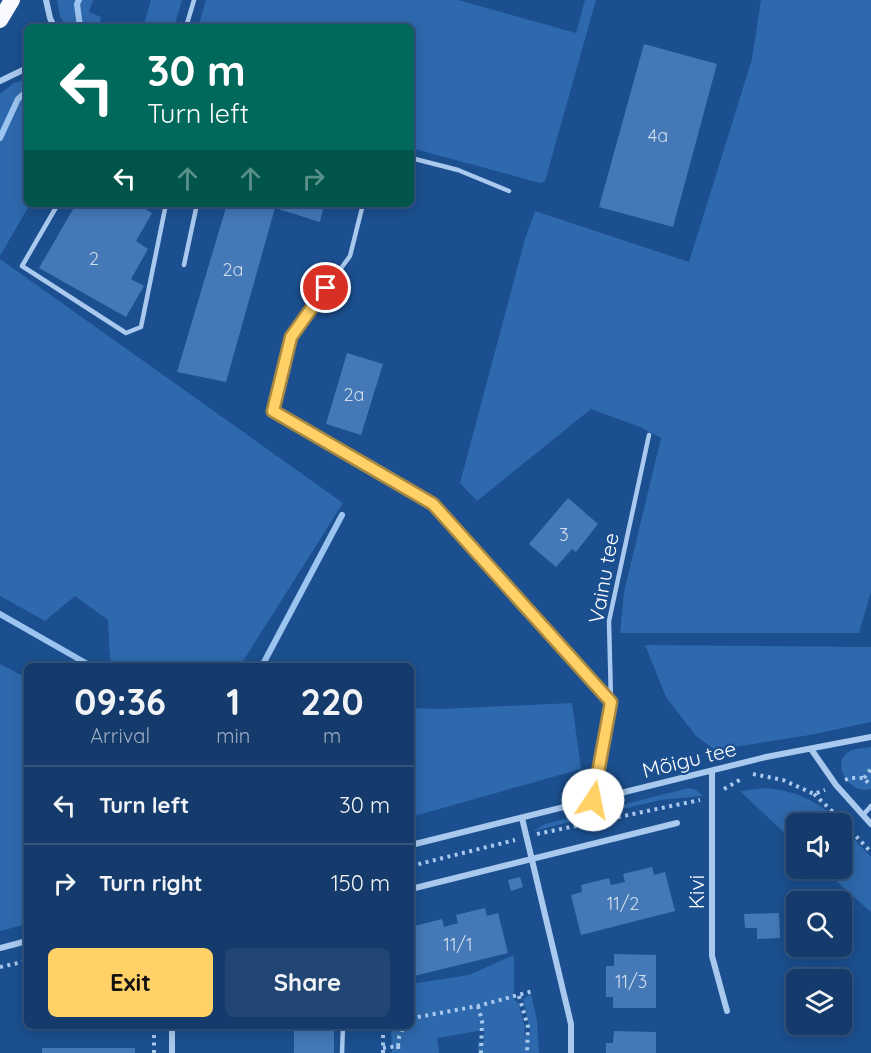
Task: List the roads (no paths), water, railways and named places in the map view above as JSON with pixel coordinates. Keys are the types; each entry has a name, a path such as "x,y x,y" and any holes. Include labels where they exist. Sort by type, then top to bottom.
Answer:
{"highway":[{"path":"0,20 12,0"}],"street":[{"path":"46,0 53,24"},
{"path":"0,81 24,69"},
{"name":"Mõigu tee","path":"414,844 766,757 871,736"},
{"path":"811,749 836,785 871,824"},
{"name":"Kivi","path":"712,771 712,956 727,1011"},
{"path":"522,818 571,1024 571,1053"},
{"path":"414,888 677,823"},
{"path":"0,948 24,942"},
{"path":"172,1029 172,1053"}],"lane":[{"path":"187,24 194,0"},
{"path":"414,159 458,171 508,191"},
{"path":"56,207 22,266 126,333 141,327 165,207"},
{"path":"184,265 196,207"},
{"path":"362,207 350,256 291,337 273,411 433,504 611,702"},
{"name":"Vainu tee","path":"593,800 611,702 609,621 649,435"},
{"path":"863,815 871,806"},
{"path":"342,1029 342,1053"}],"waterway":[{"path":"79,0 77,4 80,24"},
{"path":"0,138 18,99 24,94"},
{"path":"264,663 342,515"},
{"path":"0,614 86,663"}]}
